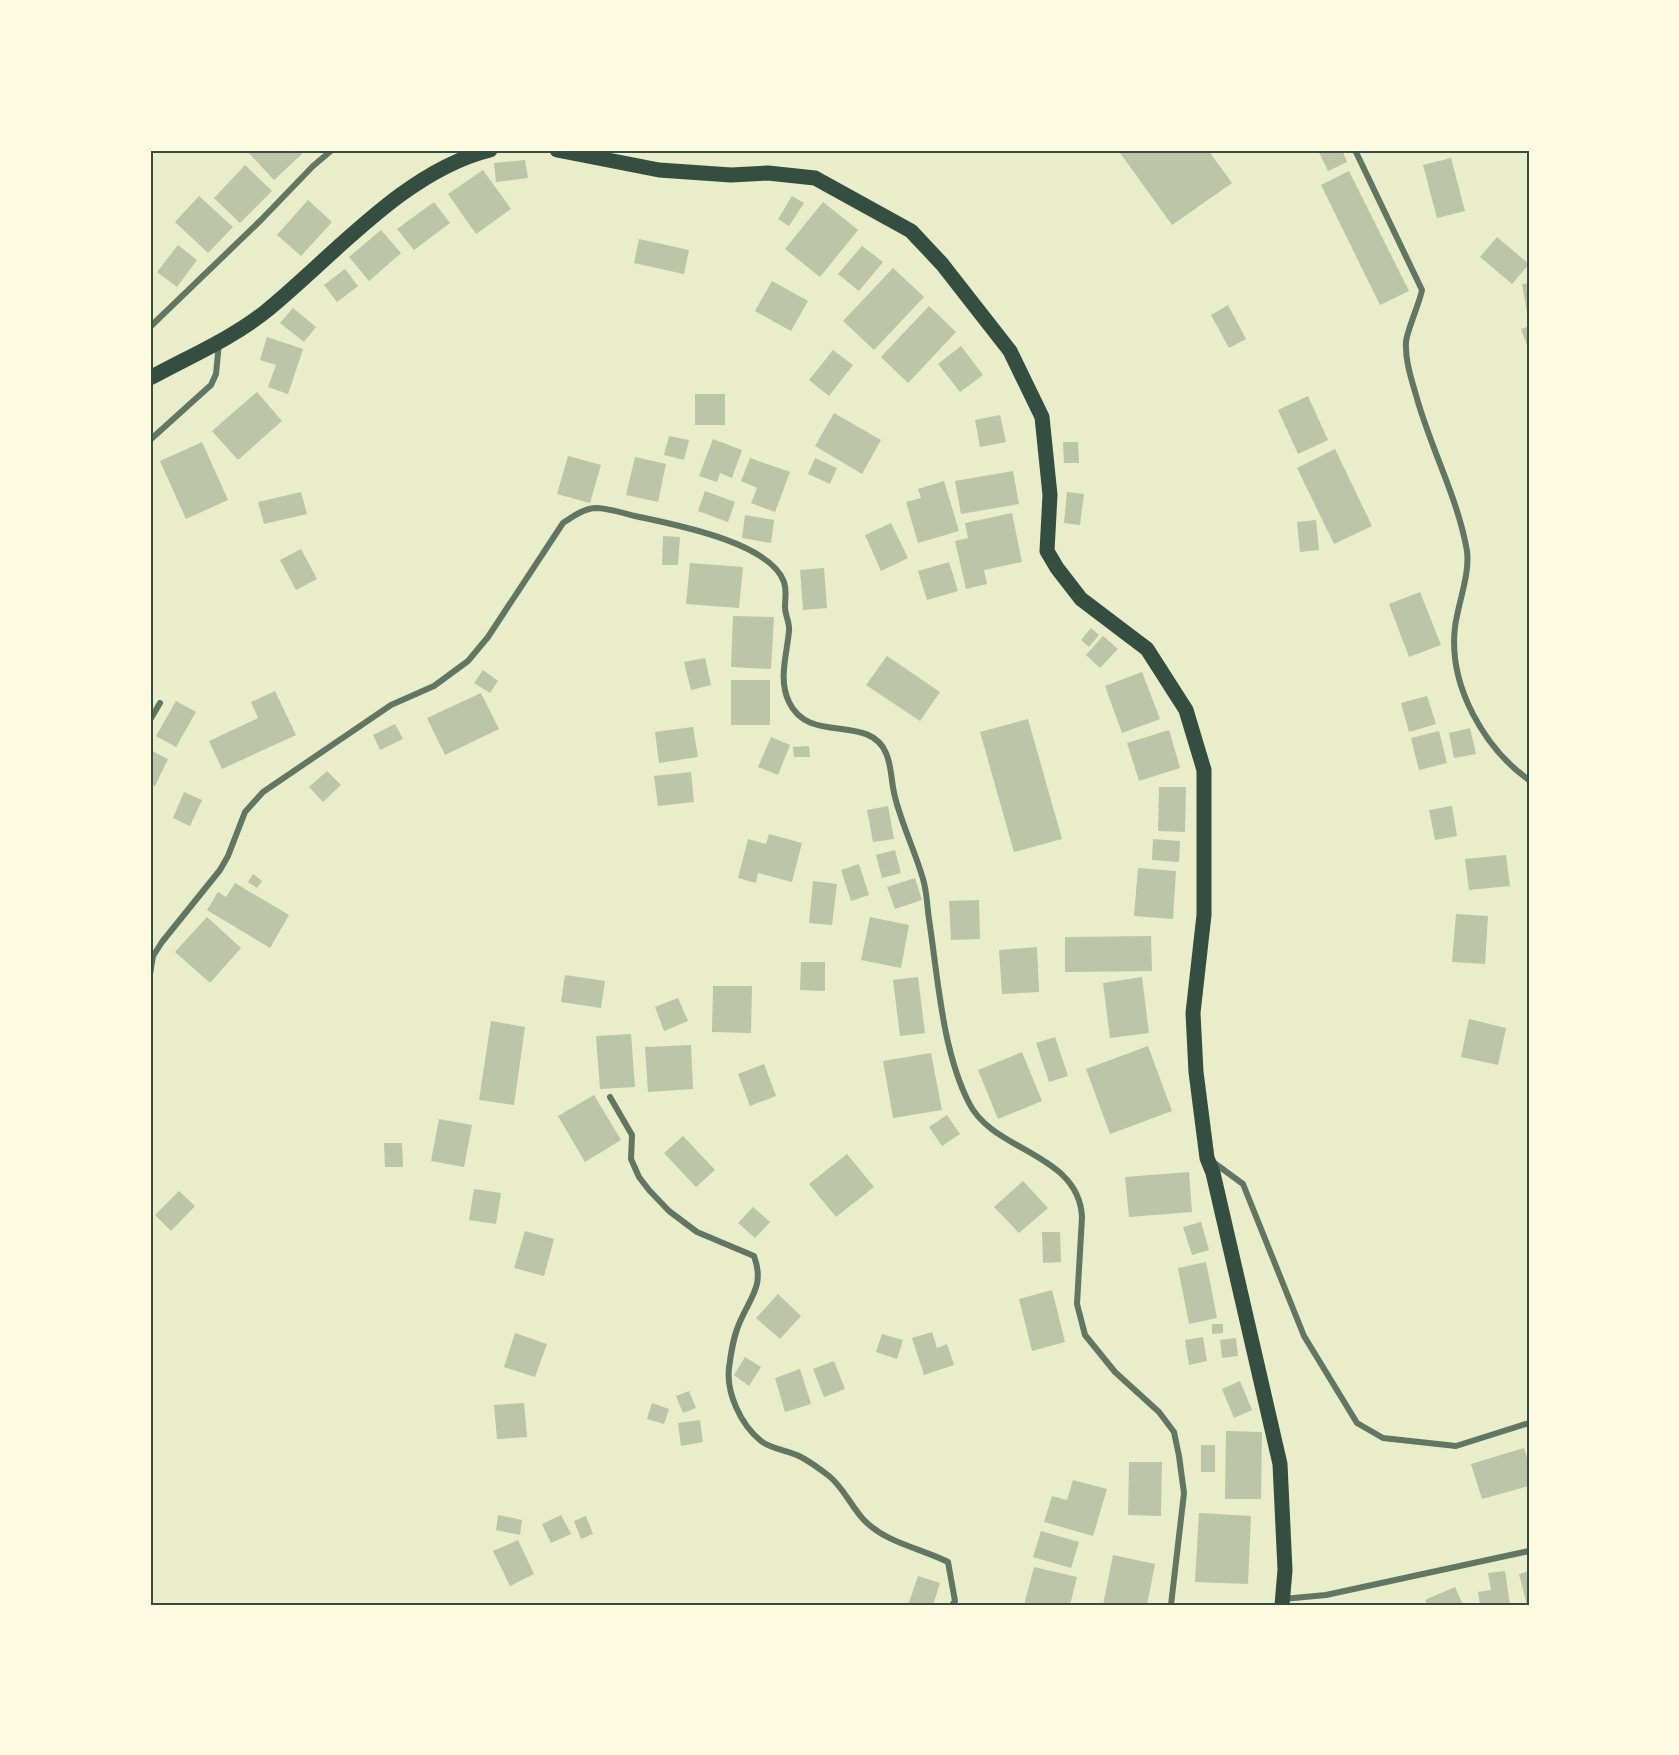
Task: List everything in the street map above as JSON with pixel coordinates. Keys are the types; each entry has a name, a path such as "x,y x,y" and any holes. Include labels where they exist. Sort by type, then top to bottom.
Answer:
{"main road":[{"path":"150,378 220,340 263,313 381,212 425,178 471,154 490,150"},
{"path":"557,150 659,170 731,175 768,173 814,178 911,231 942,264 1010,351 1042,417 1050,495 1047,551 1057,568 1081,598 1147,649 1186,710 1204,770 1204,915 1193,1013 1196,1072 1207,1158 1213,1173 1280,1464 1285,1570 1282,1602"}],"street":[{"path":"150,327 332,150"},
{"path":"1355,150 1422,290 1406,340 1408,367 1425,427 1459,520 1467,554 1455,630 1460,686 1465,700 1487,736 1511,768 1529,780"},
{"path":"150,440 211,385 216,374 220,340"},
{"path":"150,974 153,956 220,870 228,856 245,812 263,792 383,710 434,686 468,661 488,637 563,523 577,514 595,508 700,529 768,561 779,572 787,592 784,608 790,629 784,661 784,690 797,715 815,726 862,732 874,737 888,756 895,796 923,880 943,1016 969,1105 983,1123 1044,1161 1062,1175 1075,1190 1081,1205 1082,1217 1077,1304 1085,1335 1115,1372 1158,1412 1174,1432 1184,1493 1171,1605"},
{"path":"150,720 160,703"},
{"path":"610,1097 632,1135 632,1159 639,1177 649,1190 669,1211 697,1233 754,1256 759,1271 756,1291 739,1323 731,1346 728,1374 735,1408 745,1425 761,1442 800,1456 831,1477 864,1521 901,1544 931,1553 948,1562 955,1601 952,1605"},
{"path":"1207,1158 1243,1184 1304,1336 1357,1423 1383,1437 1456,1446 1529,1423"},
{"path":"1282,1602 1326,1595 1529,1551"}],"building":[{"path":"246,150 299,150 302,154 274,180"},
{"path":"1118,150 1171,150 1173,153 1177,150 1208,150 1232,183 1172,225"},
{"path":"1318,150 1342,150 1347,162 1328,171"},
{"path":"1451,158 1465,211 1437,218 1423,165"},
{"path":"525,160 528,178 496,182 494,163"},
{"path":"245,165 272,191 240,223 214,198"},
{"path":"483,170 511,209 476,234 448,194"},
{"path":"1349,171 1409,291 1380,305 1321,185"},
{"path":"199,196 233,227 208,253 175,222"},
{"path":"792,196 804,203 789,226 778,219"},
{"path":"308,200 332,222 301,256 277,235"},
{"path":"434,202 450,223 414,250 397,229"},
{"path":"823,202 858,230 820,277 785,249"},
{"path":"381,230 401,253 369,281 349,257"},
{"path":"1497,237 1529,264 1512,284 1480,257"},
{"path":"639,239 689,250 684,274 634,263"},
{"path":"178,245 197,260 177,287 157,272"},
{"path":"862,246 883,262 859,291 838,274"},
{"path":"893,268 924,297 874,350 843,321"},
{"path":"345,269 358,286 337,302 324,285"},
{"path":"772,281 808,301 791,331 755,311"},
{"path":"1529,283 1529,318 1528,318 1522,284"},
{"path":"1228,305 1246,339 1229,348 1211,315"},
{"path":"929,306 956,332 908,383 881,357"},
{"path":"293,308 316,327 304,342 280,323"},
{"path":"1529,326 1529,351 1521,329"},
{"path":"267,337 303,349 288,394 268,387 276,365 260,360"},
{"path":"961,346 983,375 960,392 938,364"},
{"path":"833,350 853,365 829,396 809,380"},
{"path":"257,392 282,421 238,460 212,431"},
{"path":"695,394 725,394 725,425 695,425"},
{"path":"1308,396 1328,440 1298,454 1278,410"},
{"path":"834,413 881,440 862,474 815,446"},
{"path":"1000,415 1006,442 980,447 975,420"},
{"path":"669,436 689,440 684,460 664,455"},
{"path":"713,439 742,450 732,478 720,473 717,482 699,476"},
{"path":"202,442 228,500 186,519 160,461"},
{"path":"1063,442 1078,442 1079,463 1064,463"},
{"path":"1335,449 1372,526 1334,544 1297,468"},
{"path":"568,456 601,465 590,503 557,494"},
{"path":"635,457 666,464 658,502 626,495"},
{"path":"750,458 790,472 775,512 751,503 757,488 741,481"},
{"path":"815,458 837,468 830,484 808,474"},
{"path":"1013,471 1019,504 961,514 955,481"},
{"path":"944,481 959,531 918,543 906,502 921,498 918,489"},
{"path":"705,491 735,502 728,522 698,511"},
{"path":"301,492 307,514 264,524 258,502"},
{"path":"1067,492 1084,494 1080,525 1064,523"},
{"path":"1012,513 1022,562 984,570 987,584 966,589 955,541 968,538 965,523"},
{"path":"745,515 774,520 771,543 742,538"},
{"path":"1316,520 1319,550 1300,552 1297,522"},
{"path":"891,523 908,558 881,571 865,535"},
{"path":"663,536 680,537 678,565 662,565"},
{"path":"301,549 317,579 296,590 280,560"},
{"path":"949,562 958,591 927,600 918,571"},
{"path":"690,563 743,567 739,608 686,604"},
{"path":"824,568 827,608 803,610 800,570"},
{"path":"1420,592 1441,645 1409,657 1389,604"},
{"path":"733,616 774,617 771,669 731,667"},
{"path":"1091,628 1099,635 1089,647 1081,640"},
{"path":"1103,636 1118,649 1100,668 1086,655"},
{"path":"887,656 940,692 920,721 866,685"},
{"path":"705,658 711,685 691,690 684,662"},
{"path":"483,670 498,681 490,693 474,683"},
{"path":"1142,672 1160,719 1122,733 1105,686"},
{"path":"731,680 770,680 770,725 731,725"},
{"path":"275,691 296,735 222,769 209,741 258,718 251,702"},
{"path":"481,693 499,729 445,755 427,718"},
{"path":"1427,696 1436,724 1409,732 1401,703"},
{"path":"176,701 196,712 176,747 156,736"},
{"path":"1028,719 1062,839 1014,852 980,732"},
{"path":"395,724 403,739 380,750 373,735"},
{"path":"693,727 698,757 659,763 655,732"},
{"path":"1470,728 1476,754 1454,758 1449,733"},
{"path":"1169,730 1180,768 1139,781 1127,743"},
{"path":"1439,731 1447,763 1419,770 1411,738"},
{"path":"771,737 790,745 778,775 758,767"},
{"path":"809,746 810,757 794,757 793,747"},
{"path":"150,750 168,759 155,786 150,784"},
{"path":"327,771 341,785 323,802 309,787"},
{"path":"691,772 694,802 658,806 654,776"},
{"path":"1159,787 1186,787 1185,832 1158,831"},
{"path":"184,792 202,800 190,826 173,818"},
{"path":"888,806 894,839 873,842 867,810"},
{"path":"1452,806 1457,836 1435,840 1429,810"},
{"path":"769,834 802,843 792,882 758,873 756,883 738,878 748,839 766,844"},
{"path":"1153,839 1180,841 1179,862 1152,860"},
{"path":"895,850 901,873 882,878 876,855"},
{"path":"1506,855 1510,886 1469,890 1465,859"},
{"path":"859,864 869,895 851,901 841,870"},
{"path":"1138,868 1176,871 1173,919 1134,916"},
{"path":"253,874 262,881 257,888 248,882"},
{"path":"915,878 922,900 895,909 887,887"},
{"path":"813,881 837,884 832,925 809,923"},
{"path":"235,883 289,915 270,948 207,910 218,892 226,897"},
{"path":"979,900 980,939 951,940 949,901"},
{"path":"1456,914 1488,916 1485,964 1452,962"},
{"path":"207,917 241,948 210,983 175,952"},
{"path":"870,917 909,925 901,968 861,960"},
{"path":"1151,936 1152,971 1065,972 1065,937"},
{"path":"1037,947 1039,992 1002,994 999,950"},
{"path":"801,962 825,962 825,991 800,990"},
{"path":"565,975 605,981 601,1008 561,1002"},
{"path":"918,977 925,1033 900,1036 893,980"},
{"path":"1142,977 1149,1033 1110,1038 1103,983"},
{"path":"713,986 752,986 751,1033 712,1032"},
{"path":"678,998 688,1021 664,1031 655,1007"},
{"path":"1469,1019 1506,1028 1498,1065 1461,1057"},
{"path":"491,1021 525,1027 514,1105 479,1100"},
{"path":"631,1034 635,1087 600,1089 596,1036"},
{"path":"1055,1037 1068,1076 1049,1082 1036,1043"},
{"path":"691,1045 693,1089 648,1092 645,1047"},
{"path":"1148,1046 1172,1111 1110,1134 1086,1069"},
{"path":"1022,1052 1042,1101 998,1119 978,1070"},
{"path":"931,1053 942,1110 893,1118 883,1061"},
{"path":"764,1064 776,1096 750,1106 738,1074"},
{"path":"594,1095 621,1140 585,1162 558,1116"},
{"path":"947,1115 960,1134 942,1146 929,1127"},
{"path":"439,1119 472,1125 464,1167 431,1161"},
{"path":"683,1136 715,1170 696,1187 664,1153"},
{"path":"384,1143 402,1143 403,1167 385,1167"},
{"path":"847,1154 874,1187 836,1217 809,1184"},
{"path":"1189,1172 1192,1212 1129,1217 1125,1177"},
{"path":"1023,1181 1048,1208 1019,1233 994,1207"},
{"path":"474,1189 501,1193 496,1224 469,1220"},
{"path":"179,1191 195,1206 171,1231 155,1215"},
{"path":"753,1207 770,1222 755,1238 738,1223"},
{"path":"1201,1222 1209,1250 1192,1255 1183,1227"},
{"path":"525,1231 554,1239 544,1276 514,1268"},
{"path":"1042,1232 1060,1232 1061,1262 1043,1263"},
{"path":"1206,1262 1217,1318 1189,1324 1178,1268"},
{"path":"1052,1290 1065,1342 1032,1351 1019,1299"},
{"path":"778,1294 801,1316 780,1339 756,1318"},
{"path":"1212,1324 1223,1324 1223,1333 1212,1334"},
{"path":"932,1332 937,1348 947,1344 954,1365 924,1375 912,1338"},
{"path":"515,1333 547,1344 535,1377 504,1367"},
{"path":"882,1334 903,1340 897,1359 876,1352"},
{"path":"1203,1337 1207,1361 1189,1365 1185,1340"},
{"path":"1236,1338 1238,1356 1222,1358 1220,1340"},
{"path":"745,1357 761,1367 749,1386 734,1375"},
{"path":"834,1361 845,1389 824,1397 813,1369"},
{"path":"800,1369 811,1404 785,1412 775,1378"},
{"path":"1240,1381 1252,1410 1234,1418 1222,1389"},
{"path":"689,1391 696,1408 683,1413 676,1396"},
{"path":"524,1403 527,1437 497,1439 494,1405"},
{"path":"652,1403 669,1409 664,1424 647,1419"},
{"path":"700,1420 703,1442 681,1446 678,1423"},
{"path":"1226,1431 1262,1432 1261,1499 1225,1499"},
{"path":"1201,1445 1215,1445 1215,1472 1201,1472"},
{"path":"1524,1448 1529,1464 1529,1486 1482,1499 1471,1464"},
{"path":"1129,1462 1162,1462 1161,1516 1128,1515"},
{"path":"1073,1480 1107,1489 1093,1536 1044,1522 1052,1496 1067,1500"},
{"path":"1199,1513 1251,1516 1248,1584 1195,1582"},
{"path":"498,1515 522,1520 520,1535 496,1530"},
{"path":"561,1515 571,1534 551,1543 542,1524"},
{"path":"586,1516 593,1534 581,1539 574,1521"},
{"path":"1041,1531 1079,1542 1071,1568 1033,1557"},
{"path":"518,1540 534,1574 510,1586 493,1551"},
{"path":"1113,1555 1155,1564 1147,1605 1103,1605"},
{"path":"1034,1567 1077,1577 1070,1605 1024,1605"},
{"path":"1505,1571 1510,1605 1480,1605 1478,1592 1491,1590 1488,1573"},
{"path":"1529,1571 1529,1605 1527,1605 1519,1574"},
{"path":"918,1576 940,1583 933,1605 908,1605"},
{"path":"1455,1587 1463,1605 1427,1605 1425,1600"}]}
